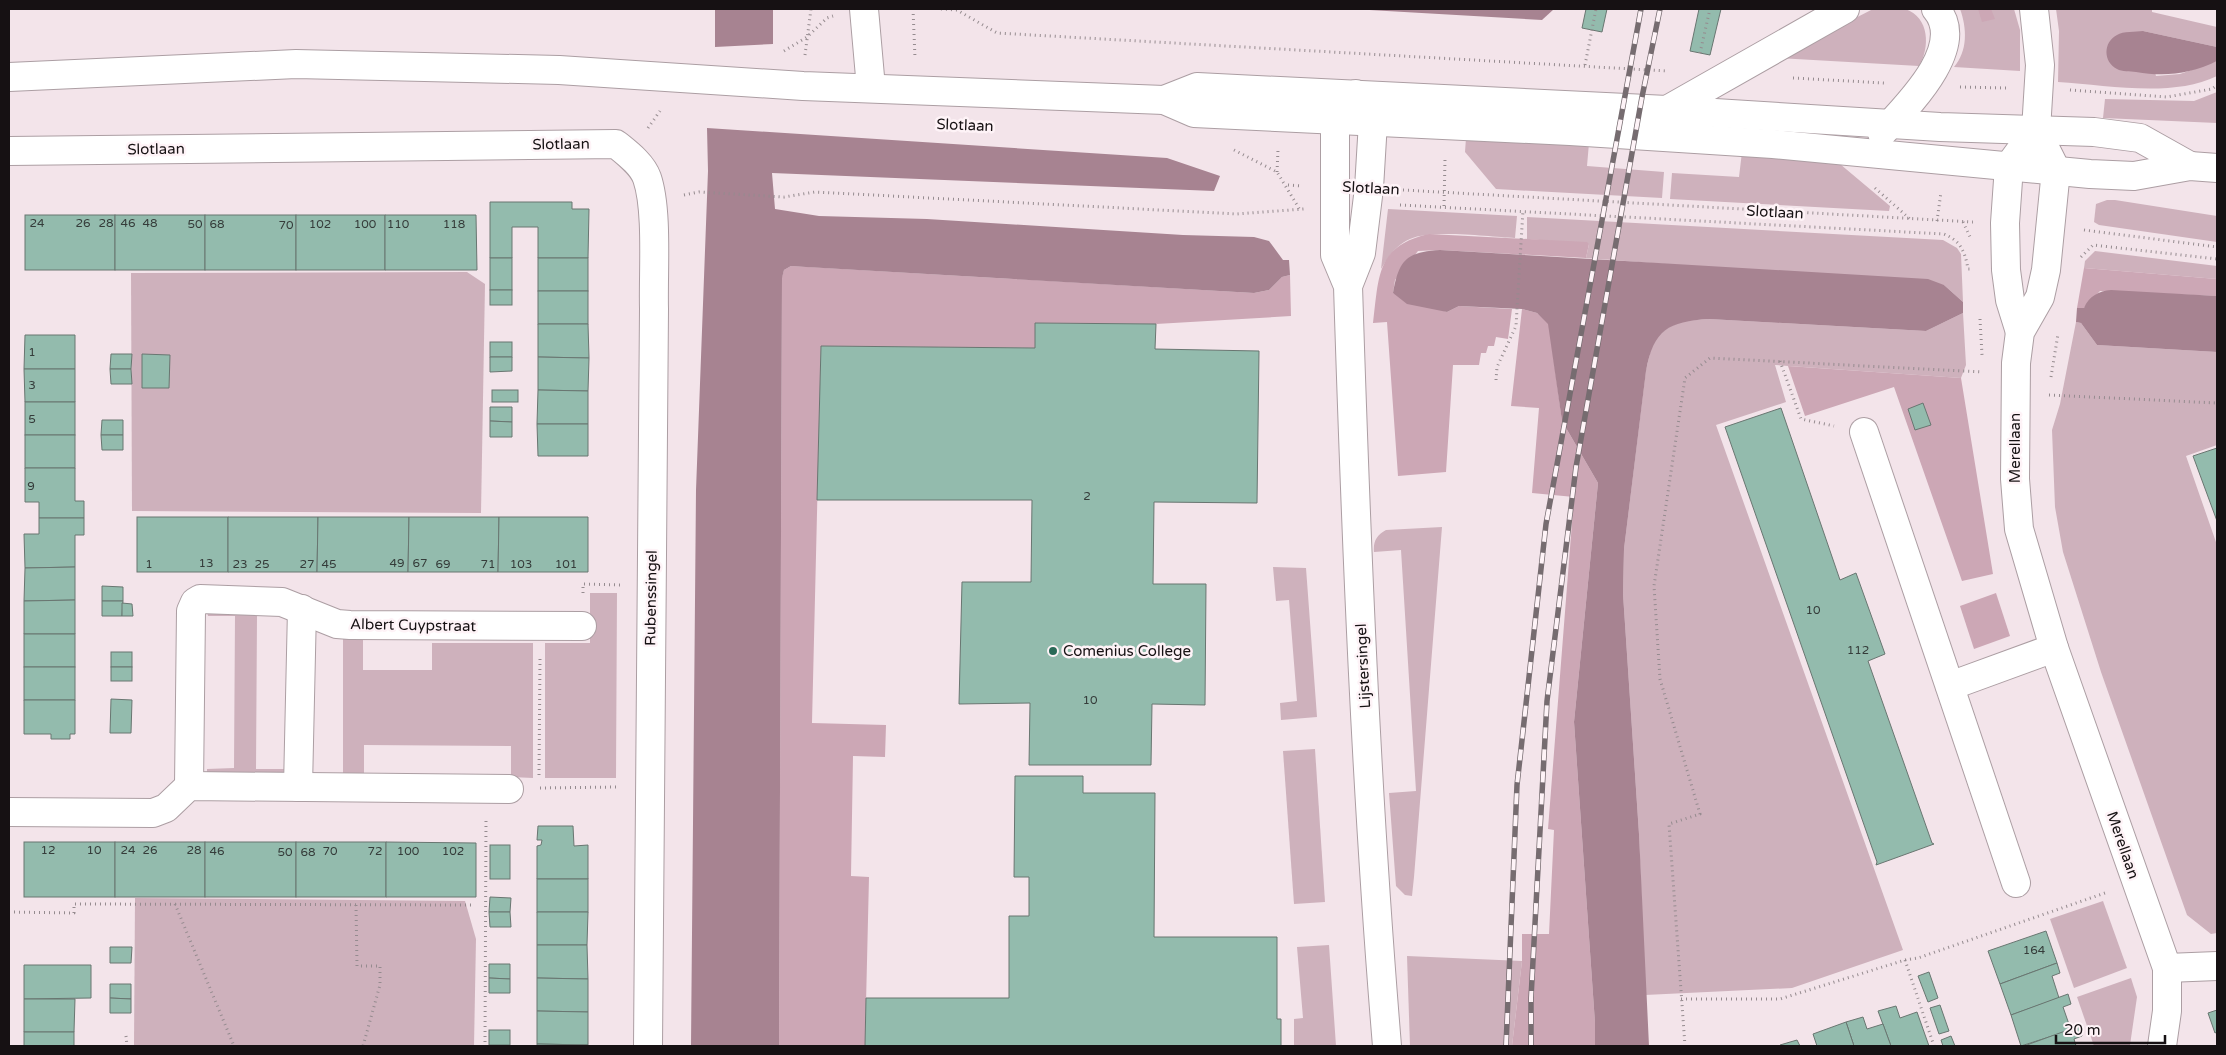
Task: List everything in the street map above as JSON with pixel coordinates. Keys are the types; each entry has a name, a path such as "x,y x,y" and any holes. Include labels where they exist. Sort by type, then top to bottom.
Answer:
{"street":[{"path":"864,9 871,88"},
{"path":"1667,110 1727,74 1845,9"},
{"path":"1864,152 1890,124 1941,60 1945,42 1944,24 1936,9"},
{"path":"2034,9 2040,65 2036,130 2056,170"},
{"path":"9,77 296,64 559,70 871,88 1164,100 1194,113 1570,131 1773,144 2134,176 2190,166 2217,168"},
{"path":"1164,100 1197,87 1667,110 1890,124 2094,132 2140,138 2190,166"},
{"path":"1336,120 1356,94"},
{"path":"1356,94 1373,122"},
{"name":"Lijstersingel","path":"1336,120 1335,255 1348,286 1355,513 1376,912 1387,1046"},
{"name":"Lijstersingel","path":"1348,286 1361,253 1369,188 1373,122"},
{"path":"2009,166 2036,130"},
{"name":"Slotlaan","path":"9,151 616,144 631,156"},
{"name":"Rubenssingel","path":"631,156 646,176 652,203 654,309 648,1046"},
{"name":"Merellaan","path":"2009,166 2005,223 2006,270 2010,300 2020,332"},
{"name":"Merellaan","path":"2056,170 2046,270 2040,297 2020,332 2016,363 2015,469 2019,529 2054,648 2167,968 2168,1011 2162,1046"},
{"path":"1864,432 2016,883"},
{"name":"Albert Cuypstraat","path":"189,786 192,606 200,599 274,600 337,624 350,625 582,626"},
{"path":"298,787 302,610"},
{"path":"1950,686 2054,648"},
{"path":"9,812 153,813 166,808 189,786 498,789"},
{"path":"2167,968 2217,966"}],"path":[{"path":"807,36 811,9"},
{"path":"941,9 958,10 997,33 1668,71"},
{"path":"1584,65 1596,9"},
{"path":"1710,9 1696,73 1727,74"},
{"path":"1784,78 1888,83"},
{"path":"2038,89 2167,97 2212,89 2217,85"},
{"path":"631,156 658,111 668,112"},
{"name":"Slotlaan","path":"1225,148 1234,150 1277,172 1287,185 1335,186"},
{"name":"Slotlaan","path":"1369,188 1937,221"},
{"path":"699,192 784,197"},
{"path":"1496,380 1496,367 1516,326 1523,210"},
{"path":"1685,1046 1669,824 1700,814 1660,679 1654,586 1685,378 1710,358 1982,372"},
{"path":"1780,361 1801,418 1864,432"},
{"path":"2048,395 2217,402"},
{"path":"539,788 540,626"},
{"path":"485,1042 498,789 649,787"},
{"path":"1681,999 1780,999 1905,960 1918,958 2136,883"},
{"path":"9,912 74,913 74,904 472,905"},
{"path":"175,904 234,1046"},
{"path":"356,905 357,966 380,966 380,985 363,1046"},
{"path":"1905,960 1934,1046"},
{"path":"126,1036 126,1046"}],"shaded area":[{"path":"1901,8 1913,13 1919,19 1926,34 1926,42 1923,59 1919,66 1778,58 1873,9"},
{"path":"715,9 773,9 773,44 715,47"},
{"path":"1352,9 1554,9 1542,20"},
{"path":"1960,9 2014,9 2020,30 2020,71 1954,67 1962,54 1965,39"},
{"path":"1978,9 1991,9 1995,19 1982,22"},
{"path":"2056,9 2152,9 2152,12 2217,27 2217,47 2143,31 2156,76 2180,74 2217,61 2217,76 2199,83 2180,87 2160,88 2058,82 2059,31"},
{"path":"2143,31 2217,47 2217,61 2187,72 2167,74 2124,71 2112,66 2107,57 2107,47 2112,38 2123,33"},
{"path":"2217,92 2217,123 2103,118 2105,99 2194,101"},
{"path":"707,128 1167,158 1220,176 1214,191 772,173 775,209 819,216 927,219 1183,235 1254,237 1269,241 1283,260 1289,260 1290,275 1282,277 1269,290 1254,293 791,266 784,270 782,278 779,1046 691,1046 696,490 708,171"},
{"path":"1466,138 1589,143 1587,166 1664,172 1662,198 1496,189 1465,152"},
{"path":"1742,152 1825,158 1840,164 1890,206 1889,211 1670,199 1672,173 1739,177"},
{"path":"2107,200 2217,216 2217,242 2099,225 2094,222 2096,204"},
{"path":"1388,209 1517,216 1515,238 1446,234 1420,236 1405,241 1390,255 1381,269"},
{"path":"1527,217 1943,240 1957,248 1961,254 1963,302 1944,285 1586,258 1589,244 1527,239"},
{"path":"1429,234 1587,242 1589,244 1586,258 1440,250 1418,251 1395,280 1393,293 1447,312 1459,306 1512,309 1508,339 1496,337 1494,346 1488,346 1486,353 1481,353 1479,365 1453,365 1446,472 1398,476 1387,322 1373,323 1377,291 1383,265 1390,255 1399,246 1412,239"},
{"path":"1440,250 1928,279 1944,285 1963,302 1963,313 1926,331 1709,319 1683,322 1673,326 1665,330 1653,346 1646,371 1624,549 1623,594 1639,834 1649,1046 1595,1046 1574,722 1598,483 1562,421 1548,324 1537,313 1522,309 1459,306 1447,312 1407,304 1393,293 1398,273 1406,260 1419,253"},
{"path":"2095,251 2217,266 2217,279 2084,268 2085,261"},
{"path":"791,266 1254,293 1269,290 1282,277 1290,275 1291,316 1156,324 1036,323 1035,348 821,346 812,723 886,725 885,757 853,756 851,876 869,877 865,1046 779,1046 782,277 784,270"},
{"path":"2084,268 2217,279 2217,296 2100,291 2084,308 2077,308"},
{"path":"467,272 485,284 481,513 132,511 131,273"},
{"path":"2111,290 2217,296 2217,352 2097,345 2081,323 2076,322 2077,308 2084,308 2095,295"},
{"path":"1522,309 1537,313 1549,324 1562,421 1598,483 1574,722 1595,1046 1512,1046 1522,961 1522,934 1549,934 1554,830 1548,829 1574,497 1532,493 1539,408 1511,406"},
{"path":"1963,313 1966,365 1961,378 1775,365 1786,402 1716,425 1903,950 1792,988 1645,995 1639,834 1623,594 1624,549 1646,370 1651,349 1657,337 1669,327 1683,321 1709,319 1926,331"},
{"path":"2076,322 2081,323 2097,345 2217,352 2217,445 2186,456 2217,545 2217,933 2211,934 2187,915 2101,672 2063,552 2055,507 2052,430 2060,404"},
{"path":"1788,366 1961,378 1993,574 1962,581 1894,387 1805,416"},
{"path":"1442,527 1412,896 1405,895 1396,886 1389,793 1416,791 1401,550 1374,552 1374,545 1380,534 1386,530"},
{"path":"1273,567 1306,568 1317,717 1281,720 1280,703 1297,701 1289,600 1276,601"},
{"path":"590,593 617,593 616,778 545,778 545,643 590,643"},
{"path":"1996,593 2010,636 1974,649 1960,606"},
{"path":"207,611 285,612 285,616 257,616 256,769 284,769 283,775 207,774 207,769 234,768 235,616 208,616"},
{"path":"343,635 363,635 363,670 432,670 432,643 533,643 533,778 511,777 511,746 364,745 364,779 316,779 316,773 343,773"},
{"path":"1315,749 1325,902 1294,904 1283,751"},
{"path":"135,898 465,901 476,939 474,1046 134,1046"},
{"path":"2103,901 2127,968 2074,988 2050,919"},
{"path":"1329,945 1336,1046 1294,1046 1294,1019 1303,1018 1297,947"},
{"path":"1407,956 1522,961 1512,1046 1410,1046"},
{"path":"2131,978 2137,997 2130,1045 2094,1046 2077,997"}],"building":[{"path":"1586,9 1607,9 1602,32 1582,28"},
{"path":"1699,9 1721,9 1710,55 1690,51"},
{"path":"490,202 572,202 572,209 589,209 588,258 538,258 538,227 512,227 512,258 490,258"},
{"path":"25,215 115,215 115,270 25,270"},
{"path":"115,215 205,215 205,270 115,270"},
{"path":"205,215 296,215 296,270 205,270"},
{"path":"296,215 385,215 385,270 296,270"},
{"path":"385,215 476,215 477,270 385,270"},
{"path":"490,258 512,258 512,290 490,290"},
{"path":"538,258 588,258 588,291 538,291"},
{"path":"490,290 512,290 512,305 490,305"},
{"path":"538,291 588,291 588,324 538,324"},
{"path":"1035,323 1156,324 1155,349 1259,351 1257,503 1154,502 1153,584 1206,584 1205,705 1152,704 1151,765 1029,765 1030,703 959,704 962,582 1031,582 1032,500 817,500 821,346 1035,348"},
{"path":"538,324 588,324 589,358 538,357"},
{"path":"25,335 75,335 75,369 24,369"},
{"path":"490,342 512,342 512,357 490,357"},
{"path":"111,354 132,354 131,369 110,369"},
{"path":"142,354 170,355 169,388 142,388"},
{"path":"490,357 512,357 512,371 490,372"},
{"path":"538,357 589,358 588,391 538,390"},
{"path":"24,369 75,369 75,402 25,402"},
{"path":"110,369 131,369 132,384 111,384"},
{"path":"492,390 518,390 518,402 492,402"},
{"path":"538,390 588,391 588,424 537,424"},
{"path":"25,402 75,402 75,435 25,435"},
{"path":"1923,403 1931,425 1915,430 1908,409"},
{"path":"490,407 512,407 512,422 490,421"},
{"path":"1781,408 1840,580 1856,573 1885,654 1868,661 1932,843 1934,844 1876,865 1877,862 1725,427"},
{"path":"102,420 123,420 123,435 101,435"},
{"path":"490,421 512,422 512,437 490,437"},
{"path":"537,424 588,424 588,456 538,456"},
{"path":"25,435 75,435 75,468 25,468"},
{"path":"101,435 123,435 123,450 102,450"},
{"path":"2217,448 2217,521 2193,456"},
{"path":"25,468 75,468 75,501 84,501 84,518 39,518 39,502 25,502"},
{"path":"137,517 228,517 228,572 137,572"},
{"path":"228,517 318,517 317,572 228,572"},
{"path":"318,517 409,517 408,572 317,572"},
{"path":"409,517 499,517 498,572 408,572"},
{"path":"499,517 588,517 588,572 498,572"},
{"path":"39,518 84,518 84,535 75,535 75,567 25,568 24,534 39,534"},
{"path":"75,567 75,600 24,601 25,568"},
{"path":"102,586 123,587 123,601 102,601"},
{"path":"75,600 75,634 24,634 24,601"},
{"path":"102,601 123,601 122,616 102,616"},
{"path":"122,603 132,604 133,616 122,616"},
{"path":"24,634 75,634 75,667 24,667"},
{"path":"111,652 132,652 132,667 111,667"},
{"path":"24,667 75,667 75,700 24,700"},
{"path":"111,667 132,667 132,681 111,681"},
{"path":"111,699 132,700 131,733 110,733"},
{"path":"24,700 75,700 75,734 70,734 70,739 51,739 51,734 24,734"},
{"path":"1015,776 1083,776 1083,793 1155,793 1154,937 1277,937 1277,1019 1281,1019 1281,1046 865,1046 866,998 1009,998 1009,916 1029,916 1029,877 1014,877"},
{"path":"538,826 573,826 574,846 588,845 588,879 537,879 537,846 541,845 542,840 537,840"},
{"path":"24,842 115,842 115,897 24,897"},
{"path":"115,842 205,842 205,897 115,897"},
{"path":"205,842 296,842 296,897 205,897"},
{"path":"296,842 386,842 386,897 296,897"},
{"path":"386,842 476,843 476,897 386,897"},
{"path":"490,845 510,845 510,879 490,879"},
{"path":"537,879 588,879 588,912 537,912"},
{"path":"490,897 511,898 510,912 489,912"},
{"path":"489,912 510,912 511,927 490,927"},
{"path":"537,912 588,912 587,945 537,945"},
{"path":"2046,931 2057,963 2000,984 1988,951"},
{"path":"537,945 587,945 588,979 537,978"},
{"path":"110,947 132,947 131,963 110,963"},
{"path":"2057,963 2060,973 2052,976 2059,998 2011,1015 2000,984"},
{"path":"489,964 510,964 510,979 489,978"},
{"path":"24,965 91,965 91,998 24,999"},
{"path":"1929,972 1938,998 1928,1002 1918,976"},
{"path":"489,978 510,979 510,993 489,993"},
{"path":"537,978 588,979 588,1012 537,1011"},
{"path":"110,984 131,984 131,999 110,998"},
{"path":"2068,994 2071,1004 2063,1007 2071,1030 2021,1046 2011,1015"},
{"path":"110,998 131,999 131,1013 110,1013"},
{"path":"24,999 75,999 74,1032 24,1032"},
{"path":"1940,1005 1949,1031 1939,1034 1930,1008"},
{"path":"1896,1006 1900,1018 1917,1012 1929,1046 1891,1046 1878,1011"},
{"path":"2217,1010 2217,1032 2215,1033 2208,1013"},
{"path":"537,1011 588,1012 588,1045 537,1044"},
{"path":"1863,1017 1867,1029 1883,1024 1891,1046 1854,1046 1846,1022"},
{"path":"1846,1022 1854,1046 1817,1046 1813,1034"},
{"path":"2079,1026 2082,1036 2074,1039 2076,1046 2024,1046"},
{"path":"489,1030 510,1030 510,1045 489,1045"},
{"path":"24,1032 74,1032 74,1046 24,1046"},
{"path":"1951,1036 1955,1046 1943,1046 1941,1040"},
{"path":"1797,1040 1800,1046 1780,1045"},
{"path":"537,1044 588,1045 588,1046 537,1046"}],"railway":[{"path":"1506,1046 1517,785 1546,524 1641,9"},
{"path":"1531,1046 1531,998 1547,701 1576,467 1642,97 1660,9"}],"place":[{"name":"Comenius College","path":"1053,651"}]}
